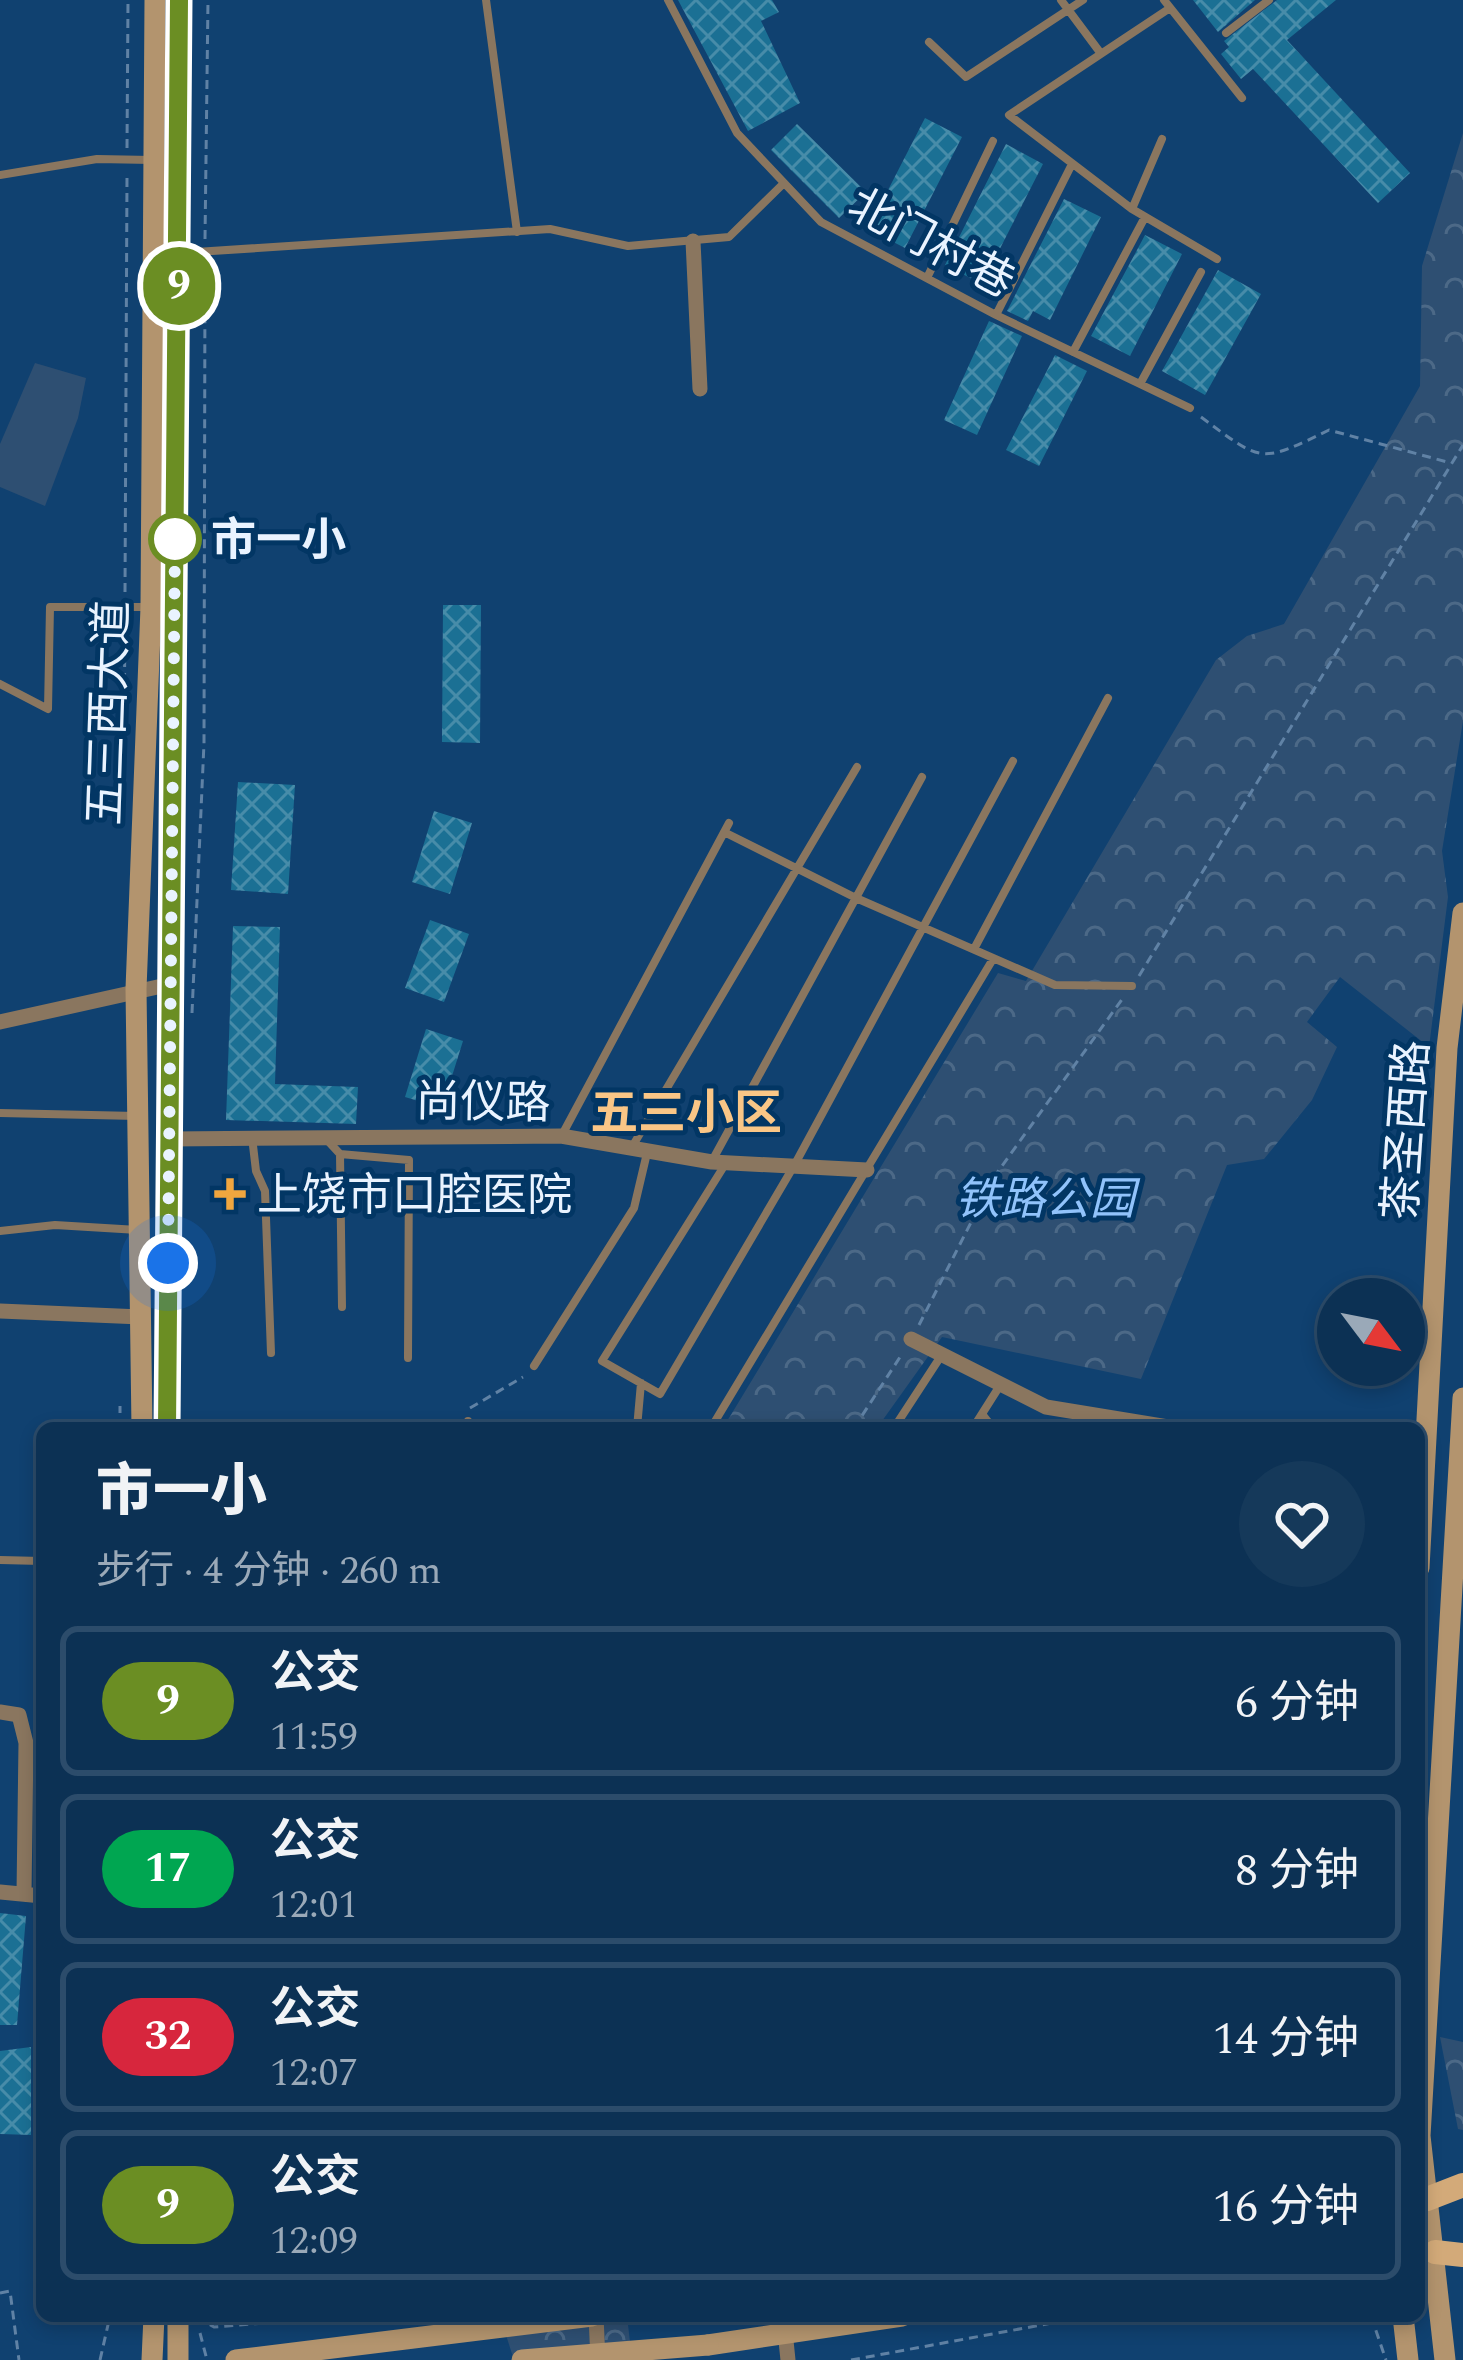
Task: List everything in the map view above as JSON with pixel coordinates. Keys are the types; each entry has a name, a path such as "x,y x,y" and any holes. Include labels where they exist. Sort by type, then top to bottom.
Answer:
{"main road":[{"name":"五三西大道","path":"142,1422 136,989 151,607 155,0"},
{"name":"五三西大道","path":"167,1422 180,253 178,0"},
{"name":"茶圣西路","path":"1424,1422 1447,1048 1463,913"},
{"path":"1425,2065 1458,1593 1463,1398"},
{"path":"1425,2200 1463,2185"},
{"path":"1445,2360 1427,2252 1463,2255"},
{"path":"152,2360 154,2322"},
{"path":"178,2322 178,2360"},
{"path":"236,2360 530,2322"},
{"path":"522,2360 708,2345 855,2322"},
{"path":"1404,2322 1408,2360"}],"street":[{"path":"693,241 700,389"},
{"path":"0,1022 171,984"},
{"name":"尚仪路","path":"169,1139 561,1136 719,1162 867,1170"},
{"path":"0,1311 141,1317"},
{"path":"911,1339 999,1387 1072,1419 1114,1422"},
{"path":"0,1712 19,1714 26,1743 33,1895 0,1892"},
{"path":"595,2322 598,2360"},
{"path":"785,2331 788,2360"}],"lane":[{"path":"486,0 517,232"},
{"name":"北门村巷","path":"668,0 736,133 821,222 996,315 1190,408"},
{"path":"1061,0 1099,51"},
{"path":"929,42 966,77 1083,0"},
{"path":"1226,34 1269,0"},
{"path":"1217,259 1132,209 1009,115 1166,2 1242,98"},
{"path":"1132,209 1162,140"},
{"path":"927,278 993,141"},
{"path":"0,175 127,159 154,160"},
{"path":"996,315 1071,166"},
{"path":"180,253 550,230 628,246 729,238 784,183"},
{"path":"1073,352 1145,217"},
{"path":"1140,384 1202,272"},
{"path":"0,684 48,709 50,608 151,607"},
{"path":"974,949 1108,698"},
{"path":"922,777 719,1162 602,1361 660,1394 795,1164 1013,761"},
{"path":"535,1366 634,1208 639,1151 857,767"},
{"path":"561,1136 726,828 798,871 1055,985 1132,986"},
{"path":"716,1422 993,959"},
{"path":"0,1113 138,1116"},
{"path":"252,1136 256,1171 266,1191 271,1353"},
{"path":"323,1136 340,1154 409,1160 408,1358"},
{"path":"340,1154 342,1306"},
{"path":"0,1232 55,1225 140,1230"},
{"path":"898,1422 940,1356"},
{"path":"638,1422 641,1383"},
{"path":"977,1422 999,1387"},
{"path":"982,1414 988,1422"},
{"path":"0,1559 36,1561"}],"path":[{"path":"124,744 128,0"},
{"path":"192,1024 204,743 208,0"},
{"path":"1190,408 1252,454 1275,456 1329,430 1453,463"},
{"path":"858,1422 911,1339 994,1177 1132,986 1463,445"},
{"path":"468,1422 471,1406 514,1385 535,1366"},
{"path":"120,1406 120,1422"},
{"path":"0,2293 10,2291 19,2360"},
{"path":"100,2360 109,2322"},
{"path":"196,2322 208,2360"},
{"path":"206,2322 214,2326 270,2322"},
{"path":"851,2360 1057,2322"},
{"path":"1373,2322 1386,2360"}],"green space":[{"name":"铁路公园","path":"1463,133 1463,721 1442,851 1448,897 1429,1047 1340,977 1307,1022 1337,1047 1312,1100 1264,1159 1227,1165 1141,1379 942,1337 881,1422 727,1422 998,973 1026,981 1216,660 1247,636 1284,624 1420,386 1422,266"},
{"path":"35,363 86,378 78,418 45,506 0,487 0,444"},
{"path":"1440,2037 1463,2042 1463,2130 1458,2129"},
{"path":"502,2322 628,2322 632,2360 514,2360"}],"building":[{"path":"678,0 772,0 779,12 761,21 800,103 748,131"},
{"path":"1193,0 1255,0 1218,32"},
{"path":"1277,0 1336,0 1287,40 1410,173 1378,203 1253,69 1241,79 1221,54 1229,47 1224,41"},
{"path":"925,118 962,137 905,248 868,229"},
{"path":"797,124 866,192 839,218 771,150"},
{"path":"1006,144 1043,164 982,284 945,265"},
{"path":"1064,199 1101,217 1050,320 1033,311 1028,321 1007,311"},
{"path":"1145,235 1182,254 1130,356 1091,336"},
{"path":"1218,270 1261,294 1205,395 1162,371"},
{"path":"989,321 1022,336 977,435 944,420"},
{"path":"1055,355 1087,371 1039,466 1006,450"},
{"path":"443,605 481,605 480,743 442,742"},
{"path":"238,782 295,785 288,894 231,890"},
{"path":"434,811 472,823 450,894 412,882"},
{"path":"430,920 469,934 444,1002 405,988"},
{"path":"233,926 280,927 275,1084 358,1087 356,1124 226,1120"},
{"path":"426,1029 463,1041 442,1108 405,1097"},
{"path":"0,1913 26,1916 17,2025 0,2025"},
{"path":"31,2047 31,2135 0,2134 0,2051"}],"bus line":[{"name":"9","path":"167,1422 179,0"}],"place":[{"name":"市一小","path":"175,539"},
{"name":"上饶市口腔医院","path":"230,1194"}],"district":[{"name":"五三小区","path":"686,1112"}],"route":[{"path":"168,1263 175,539"}]}
